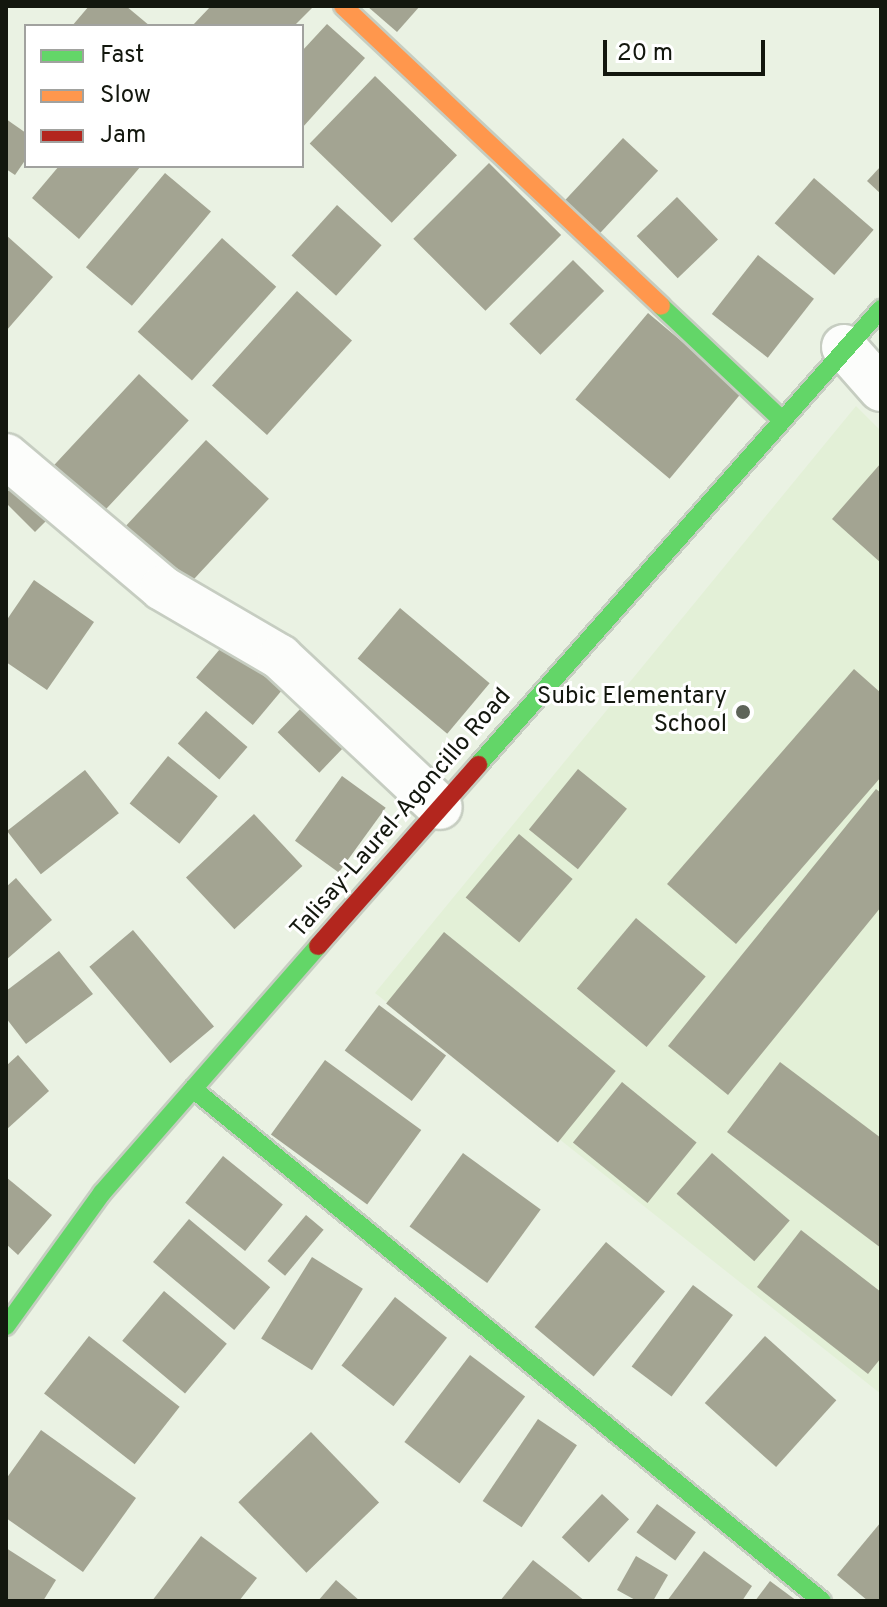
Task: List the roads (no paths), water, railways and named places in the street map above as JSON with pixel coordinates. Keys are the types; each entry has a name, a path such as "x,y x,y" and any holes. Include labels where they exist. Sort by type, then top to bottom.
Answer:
{"street":[{"path":"343,6 781,419"},
{"name":"Talisay-Laurel-Agoncillo Road","path":"6,1326 102,1193 844,347 881,309"},
{"path":"844,347 881,389"},
{"path":"6,456 162,588 280,657 440,807"},
{"path":"193,1089 822,1601"}],"place":[{"name":"Subic Elementary School","path":"743,712"}]}
